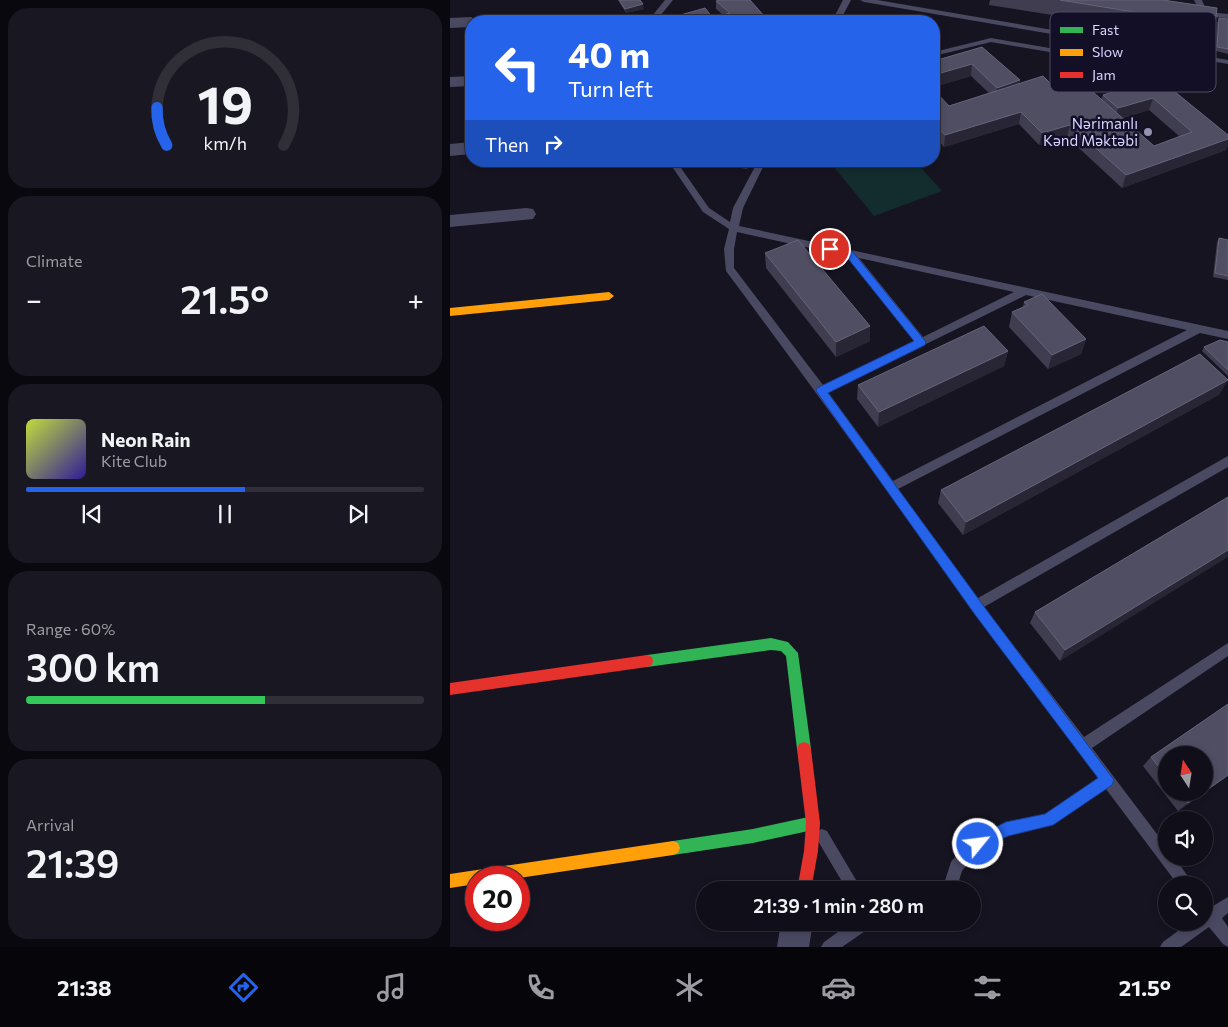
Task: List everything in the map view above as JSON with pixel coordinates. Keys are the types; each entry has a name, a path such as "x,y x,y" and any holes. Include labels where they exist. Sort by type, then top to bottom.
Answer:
{"street":[{"path":"450,23 465,22"},
{"path":"450,82 465,81"},
{"path":"450,150 465,149"},
{"path":"450,222 526,214"},
{"path":"450,312 609,296"},
{"path":"450,689 771,644 784,646 792,653 813,823 811,851 806,881"},
{"path":"450,881 753,836 813,823"},
{"path":"792,947 795,931"}],"lane":[{"path":"657,15 670,0"},
{"path":"839,15 847,0"},
{"path":"864,0 1050,32"},
{"path":"1198,0 1204,12"},
{"path":"940,53 991,40 1050,50"},
{"path":"677,167 706,210 733,228 1228,335"},
{"path":"759,167 738,208 729,249 729,270 821,391 976,605 1158,846"},
{"path":"849,253 921,342"},
{"path":"821,391 1025,291"},
{"path":"890,488 1198,329"},
{"path":"976,605 1228,461"},
{"path":"1082,746 1228,649"},
{"path":"952,881 956,867 969,850 987,838 1006,829 1048,820 1108,780"},
{"path":"813,823 849,881"},
{"path":"1213,913 1228,904"},
{"path":"1213,924 1228,939"},
{"path":"829,947 853,931"},
{"path":"1168,947 1188,931"}],"green space":[{"path":"834,167 920,167 942,191 874,216"}],"building":[{"path":"619,0 640,0 643,4 625,9"},
{"path":"720,0 750,0 763,15 723,15 730,13 716,1"},
{"path":"1060,0 1163,0 1217,8 1216,16 1216,12 1134,12"},
{"path":"705,8 711,15 680,15"},
{"path":"1219,18 1228,19 1228,49 1217,47"},
{"path":"982,47 1020,80 997,88 972,64 940,73 940,59"},
{"path":"1043,76 1050,83 1050,92 1093,92 1154,146 1192,132 1153,98 1118,108 1103,95 1113,92 1175,92 1228,135 1228,139 1126,175 1070,125 1042,133 1021,112 945,135 940,130 940,96 949,106"},
{"path":"1219,238 1228,240 1228,276 1215,273"},
{"path":"798,240 870,326 836,342 765,253"},
{"path":"1042,294 1086,339 1052,355 1012,312 1028,305 1024,302"},
{"path":"984,326 1008,351 879,412 858,385"},
{"path":"1220,340 1228,342 1228,370 1204,347"},
{"path":"1200,354 1228,380 966,522 941,490"},
{"path":"1228,497 1228,550 1065,650 1035,612"},
{"path":"1228,704 1228,775 1213,786 1213,746 1167,746"},
{"path":"1158,752 1158,766 1151,757"}],"traffic: fast":[{"path":"647,661 771,644 784,646 792,653 804,749"},
{"path":"673,848 753,836 813,823"}],"traffic: slow":[{"path":"450,312 609,296"},
{"path":"450,881 673,848"}],"traffic: jam":[{"path":"450,689 647,661"},
{"path":"804,749 813,823 811,851 806,881"}],"place":[{"name":"Nərimanlı Kənd Məktəbi","path":"1148,132"}],"route":[{"path":"830,249 849,253 921,342 821,391 981,612 1108,780 1048,820 1006,829 978,844"}]}
